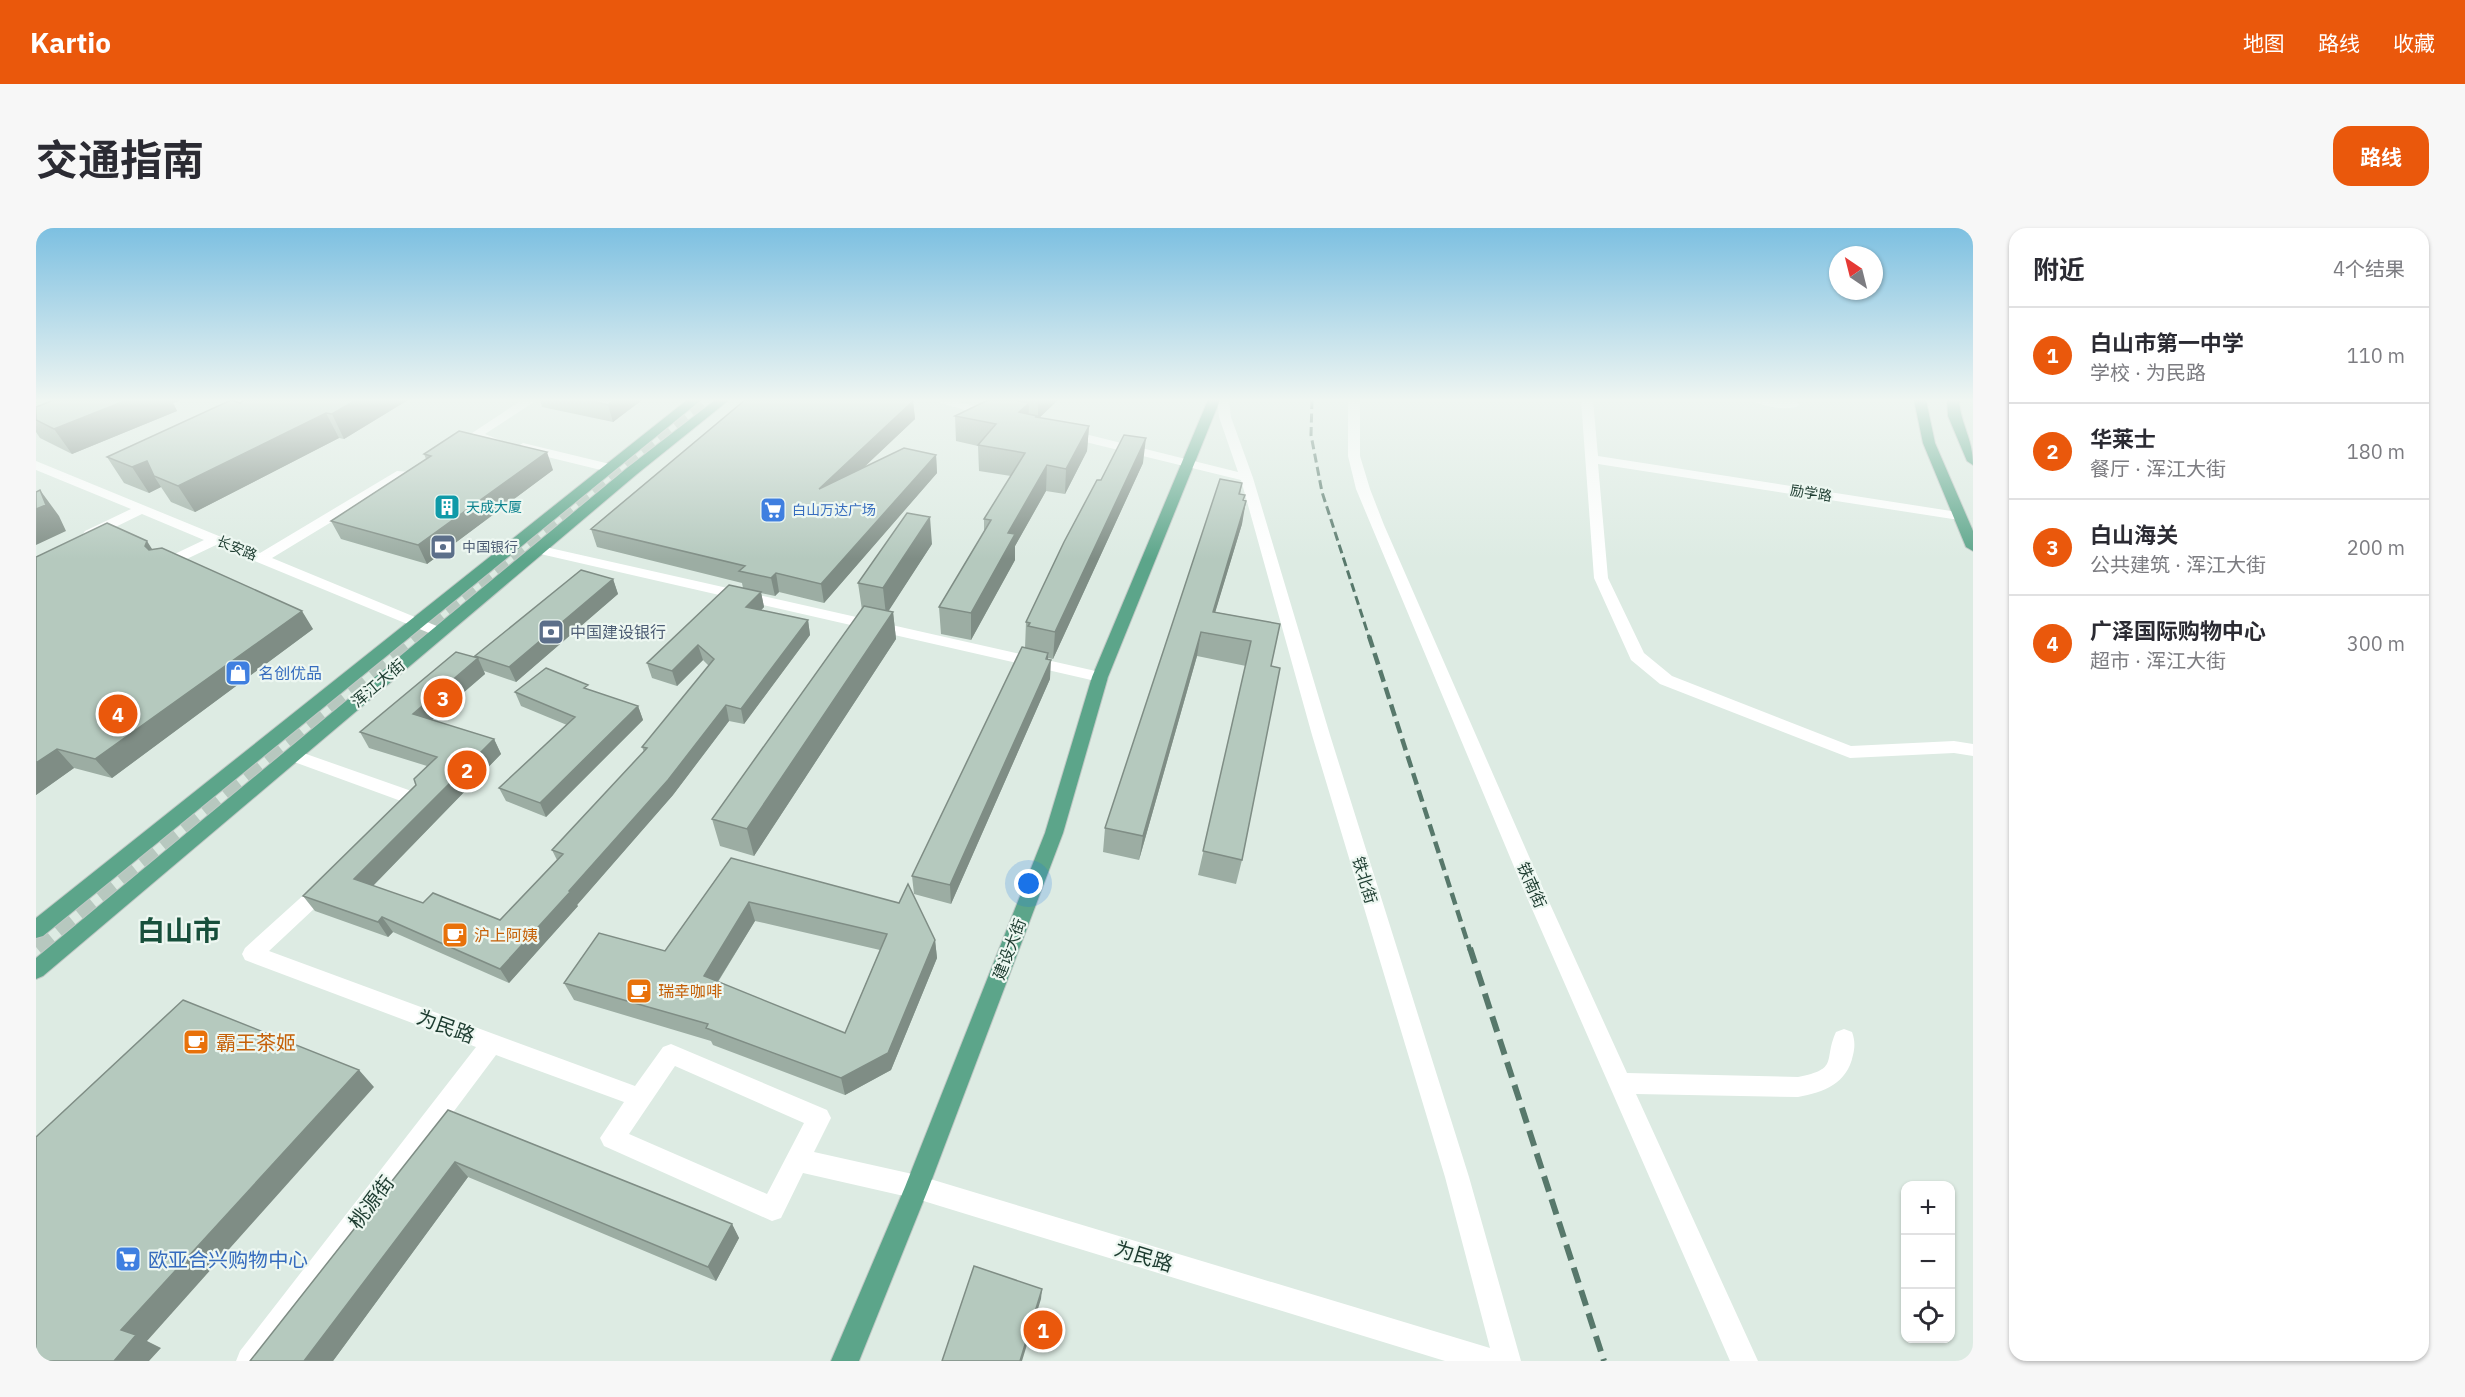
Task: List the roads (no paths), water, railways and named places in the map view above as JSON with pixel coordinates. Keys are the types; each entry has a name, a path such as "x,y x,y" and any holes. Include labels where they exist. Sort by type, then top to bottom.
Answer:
{"main road":[{"name":"浑江大街","path":"36,930 628,453"},
{"name":"浑江大街","path":"36,970 655,453"},
{"name":"建设大街","path":"845,1361 917,1187 1054,833 1100,677 1193,453"},
{"path":"1933,453 1973,547"}],"street":[{"path":"539,453 609,468"},
{"path":"1144,453 1247,478"},
{"name":"铁北街","path":"1238,453 1321,735 1457,1177 1507,1361"},
{"name":"铁南街","path":"1354,453 1366,498 1535,893 1744,1361"},
{"path":"1591,453 1601,578 1637,656 1666,680 1850,752 1953,747 1973,750"},
{"name":"励学路","path":"1592,459 1959,516"},
{"path":"261,558 402,474 412,476 431,464"},
{"name":"长安路","path":"36,465 439,632"},
{"path":"78,540 142,509"},
{"path":"166,563 215,540"},
{"path":"541,550 1100,677"},
{"path":"292,755 414,799 388,824"},
{"name":"为民路","path":"337,875 252,954 640,1098"},
{"path":"1620,1083 1798,1087 1820,1083 1836,1070 1844,1057 1844,1039"},
{"name":"桃源街","path":"250,1361 492,1042"},
{"path":"671,1054 819,1118 772,1209 612,1138 640,1098 671,1054"},
{"name":"为民路","path":"797,1160 917,1187 1489,1361"}],"tunnel":[{"path":"414,637 644,453"},
{"path":"36,947 416,636"}],"railway":[{"path":"1314,453 1322,492 1369,637"},
{"path":"1369,636 1470,950"},
{"path":"1470,948 1604,1361"}],"place":[{"name":"天成大厦","path":"447,507"},
{"name":"白山万达广场","path":"773,510"},
{"name":"中国银行","path":"443,547"},
{"name":"中国建设银行","path":"551,632"},
{"name":"名创优品","path":"238,673"},
{"name":"白山海关","path":"443,698"},
{"name":"广泽国际购物中心","path":"118,714"},
{"name":"华莱士","path":"467,770"},
{"name":"沪上阿姨","path":"455,935"},
{"name":"瑞幸咖啡","path":"639,991"},
{"name":"霸王茶姬","path":"196,1042"},
{"name":"欧亚合兴购物中心","path":"128,1259"},
{"name":"白山市第一中学","path":"1043,1330"}],"district":[{"name":"白山市","path":"179,930"}]}
